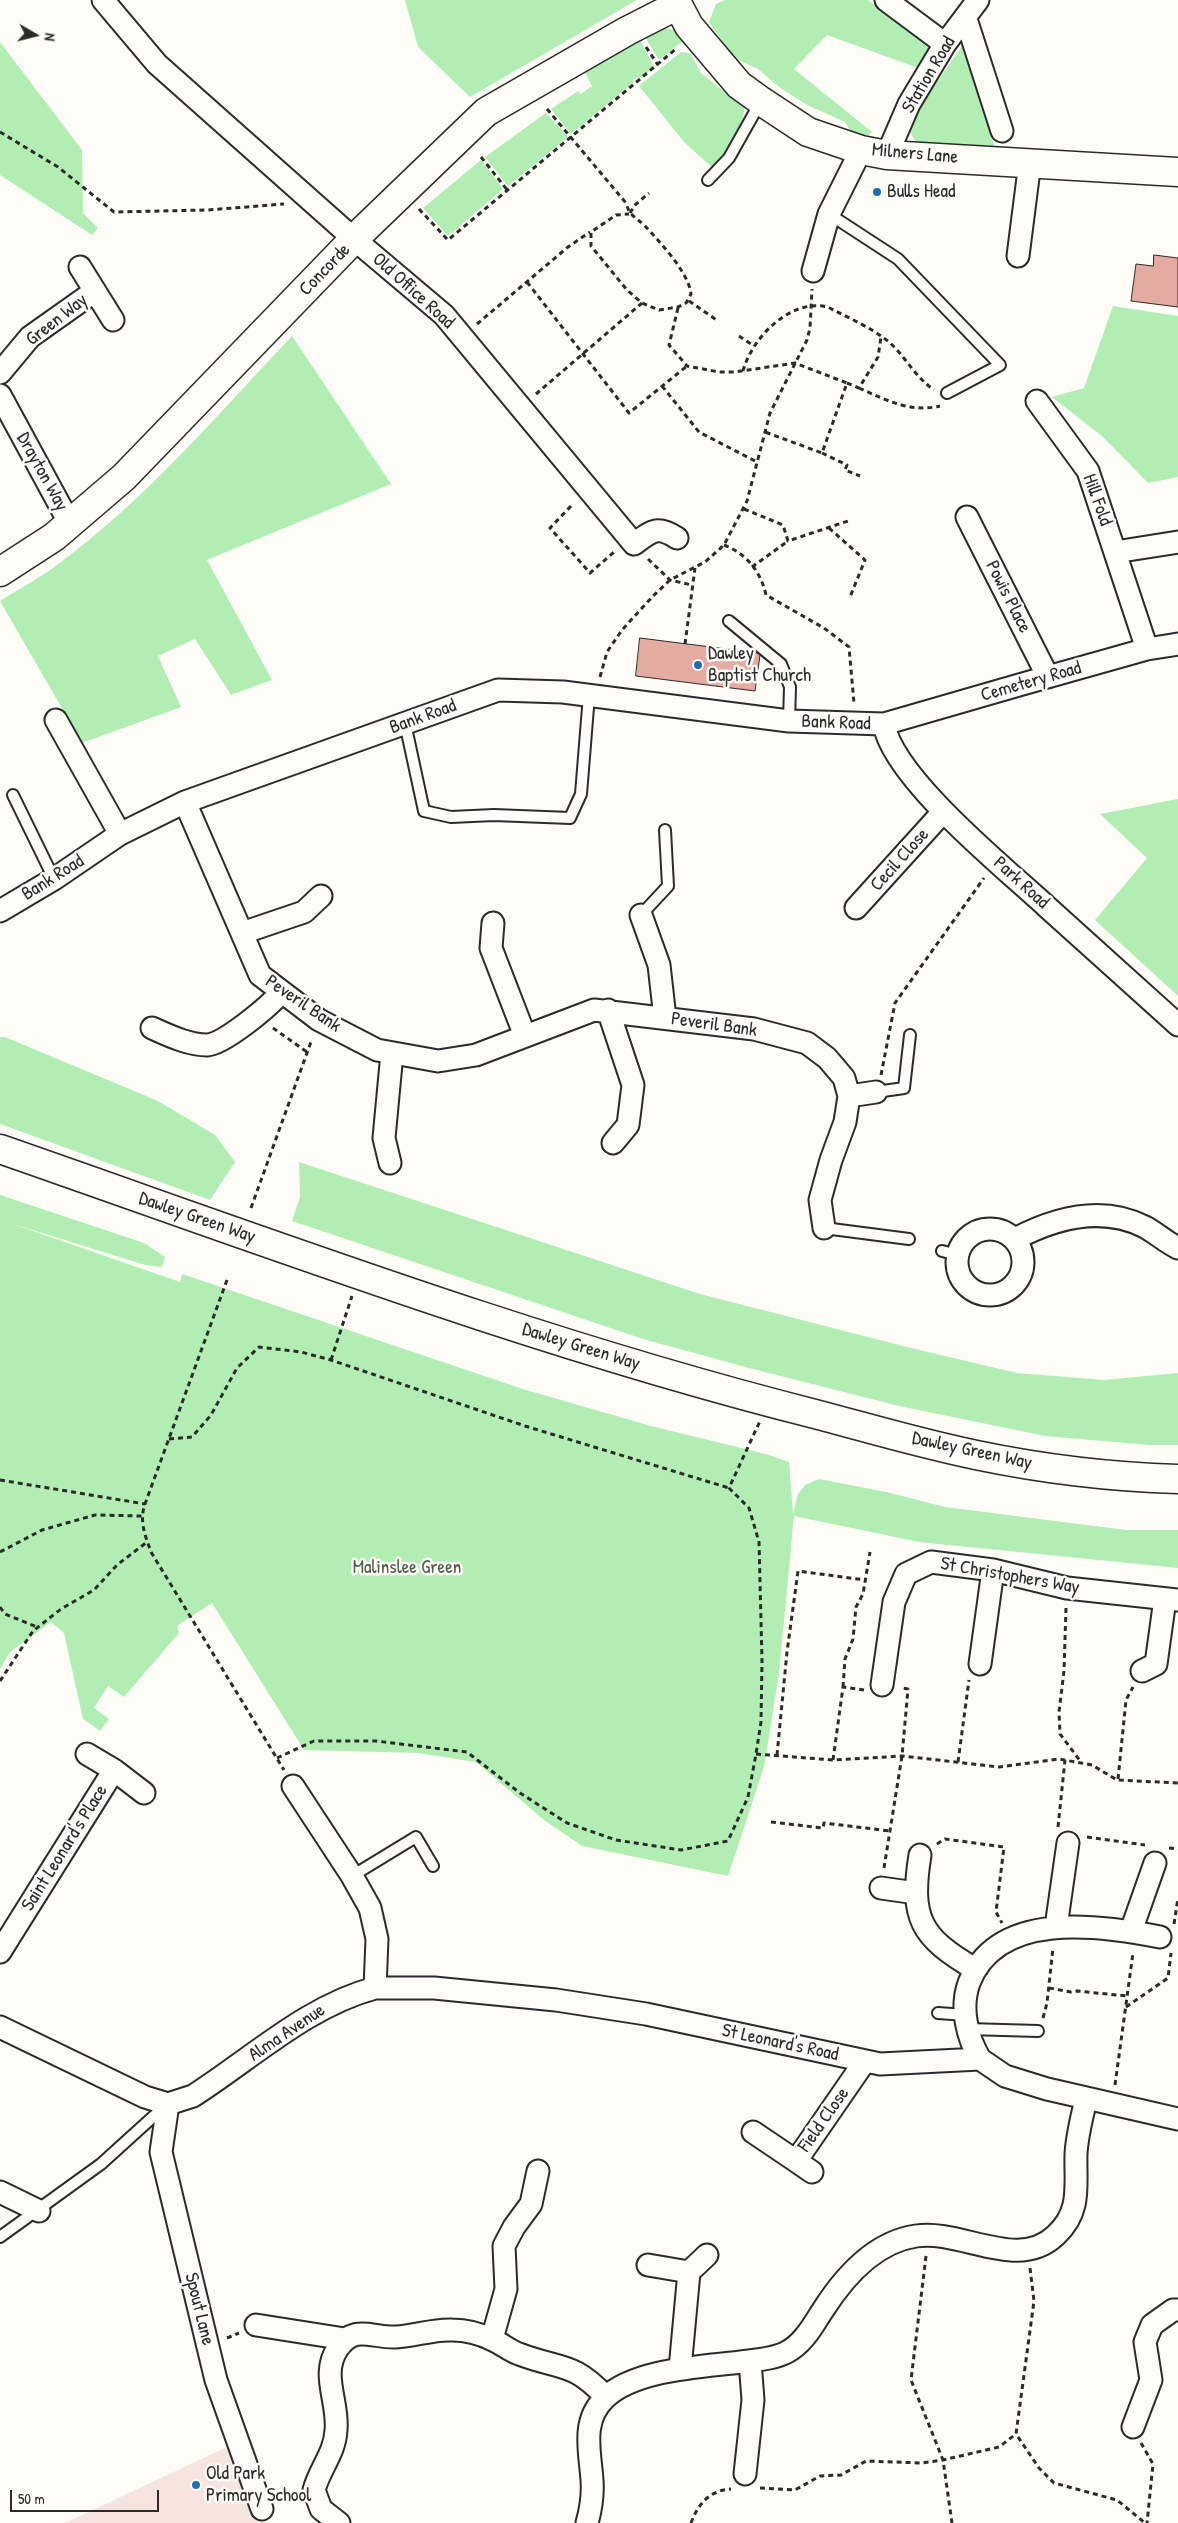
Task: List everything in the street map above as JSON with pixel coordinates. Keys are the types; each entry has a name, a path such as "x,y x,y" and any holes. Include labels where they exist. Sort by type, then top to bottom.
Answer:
{"street":[{"name":"Old Office Road","path":"103,0 157,64 315,202 354,239 444,315 634,544"},
{"path":"886,0 945,44"},
{"name":"Station Road","path":"813,271 829,214 909,104 945,44 966,19 978,0"},
{"name":"Milners Lane","path":"683,3 690,26 739,85 808,132 874,152 1178,172"},
{"name":"Concorde","path":"0,572 54,537 124,477 354,239 486,112 627,31 683,3"},
{"path":"966,19 1002,131"},
{"path":"1018,256 1030,162"},
{"path":"80,267 113,320"},
{"name":"Green Way","path":"0,373 30,337 95,291"},
{"name":"Drayton Way","path":"0,395 70,524"},
{"name":"Hill Fold","path":"1037,401 1088,471 1147,649"},
{"name":"Powis Place","path":"967,517 1048,677"},
{"path":"634,544 658,530 665,530 677,538"},
{"path":"1115,552 1178,542"},
{"name":"Cemetery Road","path":"884,724 1147,649 1178,644"},
{"name":"Bank Road","path":"0,911 54,879 120,834 185,802 498,690 593,696 789,721 884,724"},
{"path":"56,720 120,834"},
{"name":"Park Road","path":"884,724 886,736 899,759 944,812 1178,1026"},
{"name":"Peveril Bank","path":"185,802 260,975 319,1020 378,1050 438,1061 476,1055 594,1010 608,1010 754,1029 807,1043 827,1058 844,1078 850,1096"},
{"name":"Cecil Close","path":"856,908 944,812"},
{"path":"242,933 304,912 321,896"},
{"path":"641,915 659,965 665,1018"},
{"path":"493,923 491,948 526,1036"},
{"path":"152,1028 180,1040 206,1045 215,1043 256,1016 281,992"},
{"path":"608,1010 633,1085 628,1125 613,1144"},
{"path":"390,1163 384,1138 392,1053"},
{"path":"824,1228 820,1200 831,1160 845,1122 850,1096 876,1092"},
{"name":"Dawley Green Way","path":"0,1148 415,1294 596,1353 770,1402 974,1455 1100,1475 1178,1479"},
{"path":"1015,1239 1038,1227 1070,1217 1100,1216 1144,1227 1178,1248"},
{"path":"997,1229 1015,1239 1021,1249 1023,1260 1022,1272 1017,1282 1008,1290 998,1294 986,1295 975,1292 966,1284 950,1253 968,1237 982,1230 997,1229"},
{"name":"St Christophers Way","path":"882,1685 894,1602 906,1574 931,1562 993,1570 1067,1588 1171,1600"},
{"path":"980,1664 993,1570"},
{"path":"1142,1671 1156,1664 1171,1600"},
{"path":"87,1754 114,1770 144,1793"},
{"name":"Saint Leonard's Place","path":"0,1952 114,1770"},
{"path":"293,1786 352,1876 370,1908 376,1930 378,1949 375,1988"},
{"path":"1056,1928 1068,1843"},
{"path":"1133,1932 1155,1851"},
{"path":"920,1855 916,1893 918,1913 930,1936 948,1954 975,1969"},
{"path":"881,1888 916,1893"},
{"path":"1168,1938 1079,1926 1056,1928 1011,1940 1001,1944 983,1957 975,1969 964,1996 969,2041 980,2059 1005,2076 1086,2099 1178,2119"},
{"name":"St Leonard's Road","path":"375,1988 434,1988 565,2002 646,2014 880,2064 980,2059"},
{"name":"Alma Avenue","path":"168,2104 193,2096 326,2007 350,1996 375,1988"},
{"path":"0,2027 145,2097 168,2104"},
{"name":"Field Close","path":"753,2132 804,2167 865,2061"},
{"path":"587,2523 592,2492 587,2437 593,2417 606,2397 630,2383 680,2369 750,2361 783,2354 797,2345 808,2333 834,2292 862,2264 882,2247 903,2238 928,2235 1027,2251 1052,2239 1063,2228 1073,2211 1078,2191 1077,2143 1086,2099"},
{"name":"Spout Lane","path":"168,2104 161,2152 216,2380 262,2509"},
{"path":"492,2339 506,2289 504,2246 514,2227 531,2204 538,2170"},
{"path":"0,2192 39,2210"},
{"path":"680,2369 689,2272 707,2256"},
{"path":"648,2265 689,2272"},
{"path":"1133,2427 1151,2380 1145,2342 1152,2325 1173,2310 1178,2310"},
{"path":"256,2325 345,2339"},
{"path":"339,2523 321,2509 314,2490 335,2443 336,2411 329,2375 332,2359 345,2339 355,2334 399,2337 453,2330 492,2339 518,2354 576,2371 606,2397"},
{"path":"746,2483 753,2400 750,2361"}],"lane":[{"path":"708,180 729,158 761,101"},
{"path":"829,214 898,259 1000,366 942,392"},
{"path":"729,621 781,664 790,687 789,721"},
{"path":"405,723 424,811 451,817 494,815 570,818 581,794 593,696"},
{"path":"13,795 54,879"},
{"path":"641,915 668,886 665,830"},
{"path":"876,1092 904,1088 910,1035"},
{"path":"824,1228 910,1239"},
{"path":"352,1876 416,1837 433,1866"},
{"path":"938,2013 967,2022 1038,2031"},
{"path":"0,2237 101,2164 168,2104"}],"path":[{"path":"642,40 658,66"},
{"path":"419,208 448,240 682,45"},
{"path":"546,109 626,203 634,207"},
{"path":"0,132 58,167 114,212 208,210 315,202"},
{"path":"481,157 508,191"},
{"path":"629,214 649,193"},
{"path":"591,232 591,246 627,290 642,303 652,309 678,307 689,301 691,294 687,277 647,228 629,214 626,203"},
{"path":"462,336 526,282 591,232 616,215 629,214"},
{"path":"593,696 607,652 622,630 670,580 715,554 724,544 744,509 770,413 807,340 810,328 813,271"},
{"path":"526,282 629,413 687,366"},
{"path":"689,301 718,321"},
{"path":"520,407 642,303"},
{"path":"743,371 754,346 785,316 794,310 810,306 828,307 881,336 890,343 914,373 942,392"},
{"path":"678,307 669,345 687,366 719,372 743,371 795,363 901,406 925,410 943,406"},
{"path":"739,336 754,346"},
{"path":"859,388 878,357 881,336"},
{"path":"822,453 848,383"},
{"path":"662,386 699,432 757,462"},
{"path":"765,432 822,453 846,465 845,470 860,476"},
{"path":"571,506 550,528 590,573 614,552"},
{"path":"744,509 783,525 788,540"},
{"path":"752,567 788,540 829,528 848,520"},
{"path":"829,528 865,560 850,597"},
{"path":"634,544 670,580 693,585"},
{"path":"724,544 737,550 762,577 766,595 824,628 849,647 854,684 853,723"},
{"path":"685,644 695,567"},
{"path":"876,1092 895,1003 996,860"},
{"path":"256,1016 307,1052"},
{"path":"251,1208 319,1020"},
{"path":"227,1280 145,1504 142,1516 143,1528 151,1552 293,1786"},
{"path":"331,1360 353,1293"},
{"path":"169,1439 192,1437 211,1415 237,1368 259,1347 301,1352 331,1360 526,1426 729,1488 749,1508 759,1542 762,1670 761,1722 748,1797 728,1841 681,1850 616,1840 567,1823 520,1793 467,1752 376,1741 314,1741 277,1758"},
{"path":"729,1488 760,1421"},
{"path":"0,1480 145,1504"},
{"path":"0,1552 42,1530 95,1515 142,1516"},
{"path":"0,1681 33,1631 61,1609 94,1590 117,1565 147,1542"},
{"path":"833,1760 845,1659 853,1638 856,1608 863,1594 870,1552"},
{"path":"778,1755 787,1652 798,1571 865,1580"},
{"path":"1067,1588 1064,1671 1059,1712 1060,1734 1081,1763"},
{"path":"0,1607 5,1614 38,1628"},
{"path":"958,1762 971,1671 980,1664"},
{"path":"1118,1779 1126,1700 1142,1671"},
{"path":"843,1687 875,1691 882,1685 908,1690 902,1756 881,1888"},
{"path":"756,1754 833,1760 902,1756 999,1767 1059,1759 1092,1765 1117,1780 1178,1783"},
{"path":"1065,1760 1057,1834 1068,1843 1074,1836 1155,1851 1178,1849"},
{"path":"772,1822 823,1828 824,1823 890,1831"},
{"path":"920,1855 945,1839 1004,1847 996,1912 1011,1940"},
{"path":"1126,2008 1168,1978 1168,1938 1178,1898"},
{"path":"1038,2031 1047,2003 1056,1928"},
{"path":"1113,2104 1126,2008 1133,1932"},
{"path":"1049,1988 1071,1992 1127,1996"},
{"path":"928,2235 911,2380 943,2460 952,2523"},
{"path":"1027,2251 1034,2300 1016,2434 1039,2468 1054,2483 1116,2500 1146,2523"},
{"path":"208,2346 256,2325"},
{"path":"1133,2427 1153,2464 1146,2523"},
{"path":"691,2523 704,2498 722,2489 746,2483 795,2490 820,2476 841,2475 866,2461 921,2463 943,2460 999,2446 1016,2434"},
{"path":"262,2509 288,2496 314,2490"}],"shaded area":[{"name":"Old Park Primary School","path":"227,2447 266,2523 65,2523"}],"green space":[{"path":"405,0 637,0 470,97 418,47"},
{"path":"725,0 868,0 933,48 918,68 827,35 794,69 872,132 867,136 851,132 845,122 807,105 779,87 758,69 734,58 709,22 716,4"},
{"path":"666,28 678,31 689,40 685,44 682,42 659,60 645,37"},
{"path":"640,40 654,67 640,79 637,77 633,80 634,82 571,134 551,109 578,91 581,94 592,86 585,72"},
{"path":"0,42 82,150 83,213 98,228 92,235 0,175"},
{"path":"964,43 996,153 917,144 910,132 918,109"},
{"path":"681,52 690,53 701,73 744,108 738,132 713,168 684,142 639,86"},
{"path":"546,113 568,137 508,186 485,157"},
{"path":"481,160 503,189 448,236 423,208"},
{"path":"1113,306 1178,316 1178,477 1148,483 1103,437 1052,397 1084,388"},
{"path":"292,336 391,484 207,560 272,680 231,695 195,639 158,656 181,707 82,743 0,601 39,578 93,537 123,511 181,454"},
{"path":"1178,799 1178,996 1095,920 1147,858 1100,814"},
{"path":"0,1037 5,1037 158,1101 215,1135 235,1162 210,1200 0,1124"},
{"path":"299,1162 700,1294 911,1348 1017,1373 1104,1380 1178,1373 1178,1445 1149,1445 1045,1436 899,1406 643,1339 292,1221 300,1197"},
{"name":"Malinslee Green","path":"0,1195 144,1243 165,1257 162,1267 145,1265 10,1223 180,1282 182,1274 523,1389 651,1426 766,1454 789,1462 793,1514 798,1494 805,1485 819,1479 891,1493 945,1507 1126,1530 1178,1530 1178,1568 919,1542 794,1516 779,1674 764,1767 728,1876 582,1846 544,1820 476,1762 418,1753 304,1750 212,1603 177,1626 179,1633 124,1697 108,1686 94,1708 109,1719 100,1731 83,1719 64,1633 51,1622 10,1652 0,1669"}],"building":[{"path":"1154,255 1178,258 1178,307 1131,301 1136,264 1153,266"},
{"name":"Dawley Baptist Church","path":"640,638 758,653 760,655 755,691 636,676"}],"place":[{"name":"Bulls Head","path":"877,192"},
{"name":"Dawley Baptist Church","path":"698,665"},
{"name":"Old Park Primary School","path":"196,2485"}]}
